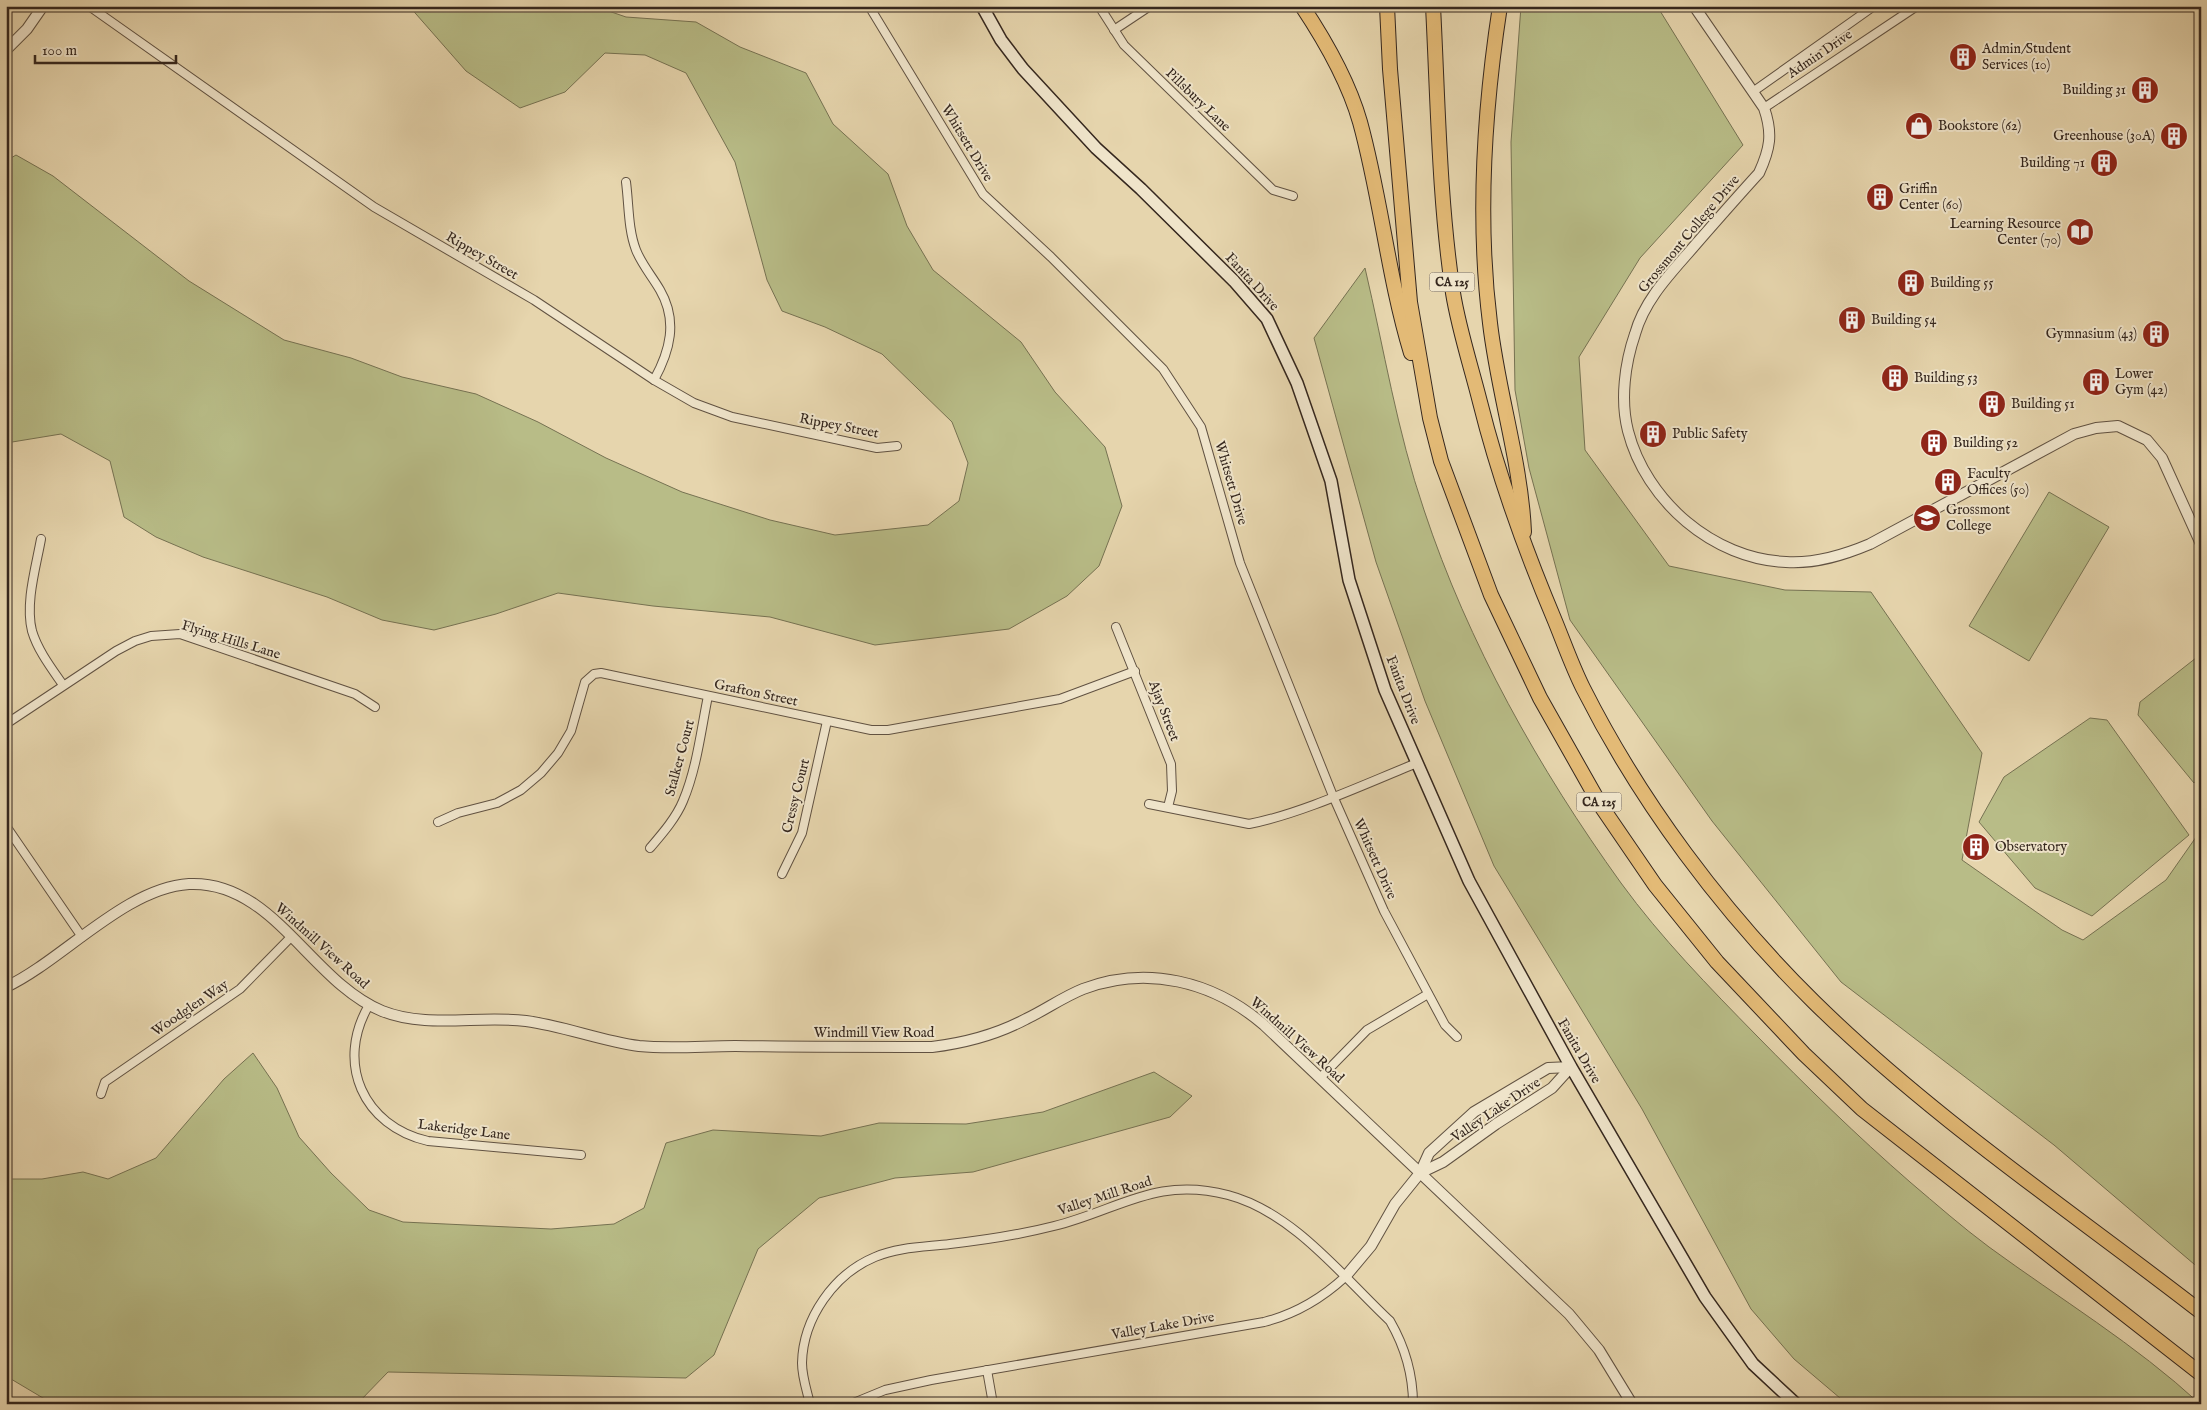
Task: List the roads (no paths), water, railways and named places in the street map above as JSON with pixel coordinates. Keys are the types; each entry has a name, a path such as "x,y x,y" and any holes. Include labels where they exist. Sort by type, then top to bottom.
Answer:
{"highway":[{"path":"1302,6 1338,66 1359,121 1373,178 1401,320 1430,418"},
{"path":"1383,6 1389,41"},
{"name":"CA 125","path":"1387,6 1410,302 1430,418 1441,461 1491,595 1540,698 1601,806 1655,885 1717,962 1804,1054 1862,1109 2201,1374"},
{"name":"CA 125","path":"1433,6 1445,220 1454,296 1492,449 1524,548 1582,686 1632,774 1693,862 1750,934 1816,1004 1954,1126 2201,1312"},
{"path":"1500,6 1489,77 1484,253 1490,322 1500,394 1522,503 1524,548"}],"main road":[{"name":"Fanita Drive","path":"982,6 1001,40 1023,70 1096,148 1141,189 1234,282 1267,319 1297,383 1331,481 1349,580 1385,690 1469,881 1571,1067 1705,1298 1753,1364 1796,1404"}],"street":[{"path":"6,50 27,29 43,6"},
{"name":"Rippey Street","path":"89,6 374,207 534,300 654,380 694,403 732,417 877,448 897,446"},
{"name":"Whitsett Drive","path":"869,6 983,194 1051,257 1164,369 1201,427 1240,562 1333,796 1384,911 1445,1025 1457,1037"},
{"name":"Pillsbury Lane","path":"1099,6 1124,45 1273,190 1293,196"},
{"path":"1114,30 1150,6"},
{"name":"Grossmont College Drive","path":"1694,6 1764,108 1769,124 1769,152 1759,173 1656,291 1637,326 1626,368 1628,429 1633,444 1649,479 1676,514 1711,540 1730,550 1773,561 1821,560 1846,554 1870,544 2074,434 2096,428 2118,426 2147,440 2162,458 2201,544"},
{"name":"Admin Drive","path":"1754,91 1874,6"},
{"name":"Admin Drive","path":"1764,108 1912,7"},
{"path":"626,182 631,229 636,249 644,267 661,292 670,317 669,349 654,380"},
{"path":"41,539 31,601 31,622 41,650 63,685"},
{"name":"Ajay Street","path":"1116,627 1171,764 1172,791 1168,807"},
{"name":"Flying Hills Lane","path":"6,724 63,685 135,641 150,636 180,634 355,694 376,707"},
{"name":"Grafton Street","path":"438,822 503,800 521,790 541,773 565,742 571,731 586,682 594,674 602,673 871,730 888,730 1060,700 1135,671"},
{"name":"Stalker Court","path":"650,848 665,830 683,802 690,782 708,696"},
{"name":"Cressy Court","path":"782,874 802,833 827,721"},
{"path":"1149,804 1249,824 1265,821 1417,763"},
{"path":"6,826 82,937"},
{"name":"Windmill View Road","path":"6,987 151,894 175,886 199,884 223,888 245,898 291,937 350,993 369,1005 392,1014 422,1020 489,1018 528,1021 641,1046 932,1047 967,1041 999,1032 1068,996 1095,985 1124,979 1154,978 1199,986 1240,1006 1264,1025 1569,1314 1599,1350 1632,1404"},
{"name":"Woodglen Way","path":"100,1094 105,1082 240,989 291,937"},
{"path":"1320,1078 1367,1030 1428,994"},
{"name":"Lakeridge Lane","path":"369,1005 356,1035 355,1067 366,1098 388,1123 407,1134 428,1141 581,1155"},
{"name":"Valley Lake Drive","path":"851,1404 885,1390 987,1370 1264,1322 1309,1305 1345,1276 1372,1246 1395,1204 1420,1173 1429,1153 1474,1112 1548,1068 1571,1067"},
{"name":"Valley Lake Drive","path":"1420,1173 1443,1162 1496,1124 1552,1088 1571,1067"},
{"name":"Valley Mill Road","path":"810,1404 802,1363 806,1338 815,1315 827,1295 844,1277 877,1256 907,1249 998,1238 1056,1226 1140,1195 1170,1190 1201,1190 1231,1196 1272,1214 1295,1231 1345,1276 1390,1321 1408,1364 1413,1404"},
{"path":"987,1370 993,1404"}],"place":[{"name":"Admin/Student Services (10)","path":"1963,57"},
{"name":"Building 31","path":"2145,90"},
{"name":"Bookstore (62)","path":"1919,126"},
{"name":"Greenhouse (30A)","path":"2174,136"},
{"name":"Building 71","path":"2104,163"},
{"name":"Griffin Center (60)","path":"1880,197"},
{"name":"Learning Resource Center (70)","path":"2080,232"},
{"name":"Building 55","path":"1911,283"},
{"name":"Building 54","path":"1852,320"},
{"name":"Gymnasium (43)","path":"2156,334"},
{"name":"Building 53","path":"1895,378"},
{"name":"Lower Gym (42)","path":"2096,382"},
{"name":"Building 51","path":"1992,404"},
{"name":"Public Safety","path":"1653,434"},
{"name":"Building 52","path":"1934,443"},
{"name":"Faculty Offices (50)","path":"1948,482"},
{"name":"Grossmont College","path":"1927,518"},
{"name":"Observatory","path":"1976,847"}]}
